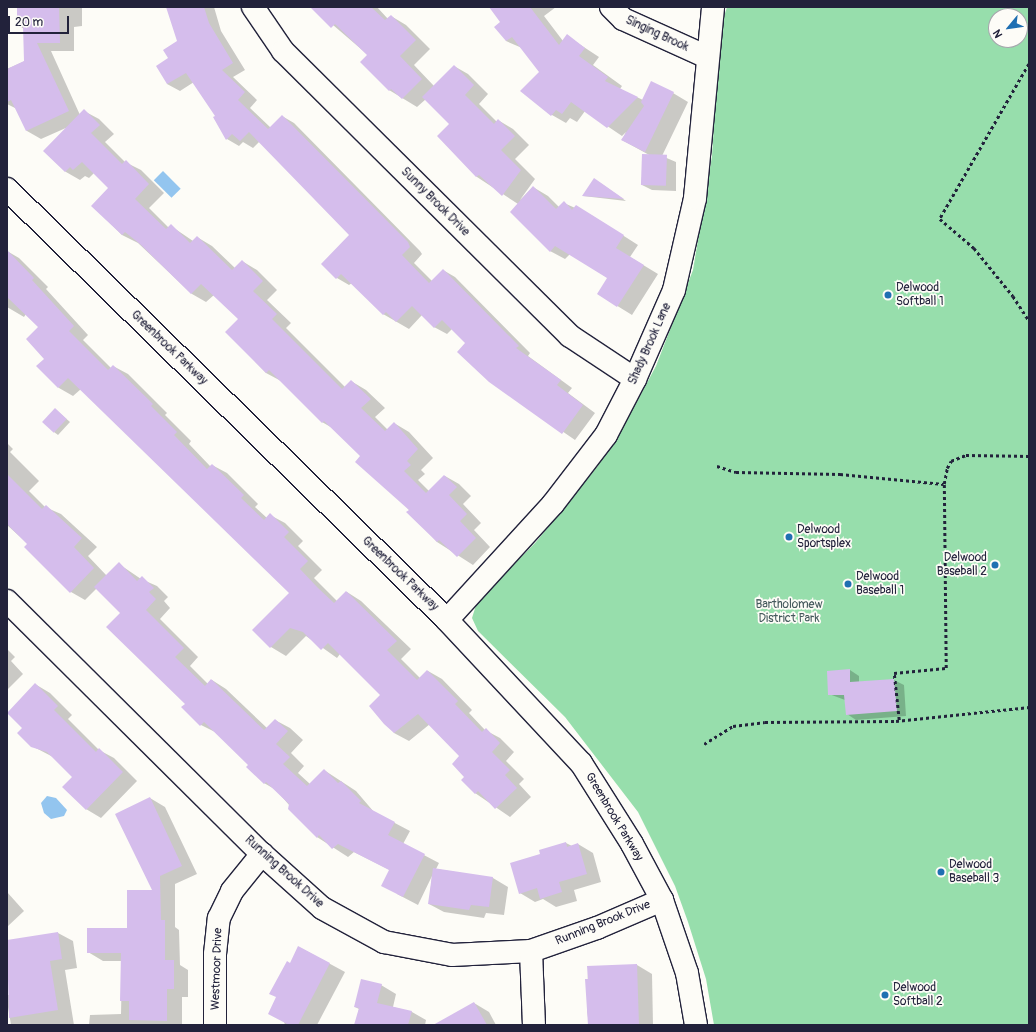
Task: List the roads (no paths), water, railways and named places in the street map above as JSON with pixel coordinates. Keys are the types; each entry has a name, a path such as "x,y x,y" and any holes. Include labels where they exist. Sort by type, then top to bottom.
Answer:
{"street":[{"name":"Sunny Brook Drive","path":"253,7 283,51 570,336 635,379"},
{"name":"Singing Brook","path":"611,7 622,19 707,57"},
{"name":"Shady Brook Lane","path":"447,620 553,504 606,435 635,379 674,290 692,213 713,7"},
{"name":"Greenbrook Parkway","path":"7,189 447,620 581,764 632,844 662,900 687,973 696,1025"},
{"name":"Running Brook Drive","path":"7,601 262,854 322,908 384,942 452,954 531,951 597,928 662,900"},
{"name":"Westmoor Drive","path":"215,1025 215,954 219,918 232,891 262,854"},
{"path":"531,951 534,1025"}],"water":[{"path":"163,171 181,189 171,198 154,180"},
{"path":"47,796 56,798 67,810 64,816 51,819 44,813 41,803"}],"place":[{"name":"Delwood Softball 1","path":"888,295"},
{"name":"Delwood Sportsplex","path":"789,537"},
{"name":"Delwood Baseball 2","path":"995,565"},
{"name":"Delwood Baseball 1","path":"848,584"},
{"name":"Delwood Baseball 3","path":"941,872"},
{"name":"Delwood Softball 2","path":"885,995"}],"park label":[{"name":"Bartholomew District Park","path":"789,612"}]}
